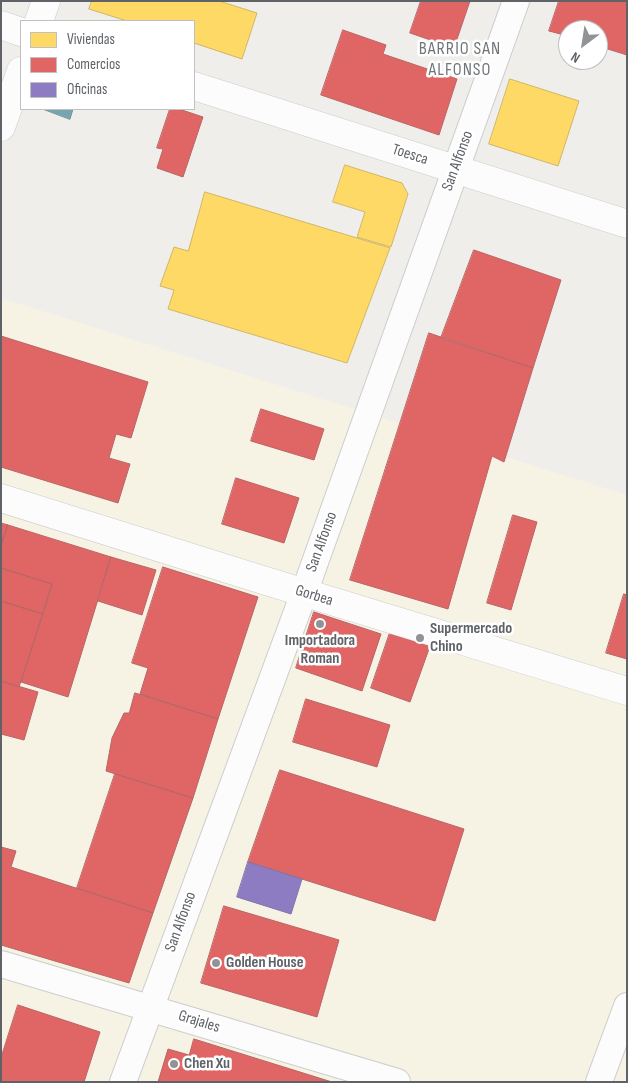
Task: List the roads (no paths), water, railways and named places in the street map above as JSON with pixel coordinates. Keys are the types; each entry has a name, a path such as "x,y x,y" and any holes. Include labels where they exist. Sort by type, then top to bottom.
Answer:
{"street":[{"path":"38,20 46,1"},
{"name":"San Alfonso","path":"123,1082 304,593 516,1"},
{"path":"1,25 20,32"},
{"path":"1,127 20,74"},
{"name":"Toesca","path":"195,86 627,224"},
{"name":"Gorbea","path":"1,498 304,593 627,691"},
{"name":"Grajales","path":"1,964 397,1082"},
{"path":"599,1082 627,1006"}],"place":[{"name":"Importadora Roman","path":"320,624"},
{"name":"Supermercado Chino","path":"420,638"},
{"name":"Golden House","path":"216,963"},
{"name":"Chen Xu","path":"174,1064"}],"district":[{"name":"BARRIO SAN ALFONSO","path":"460,59"}]}
